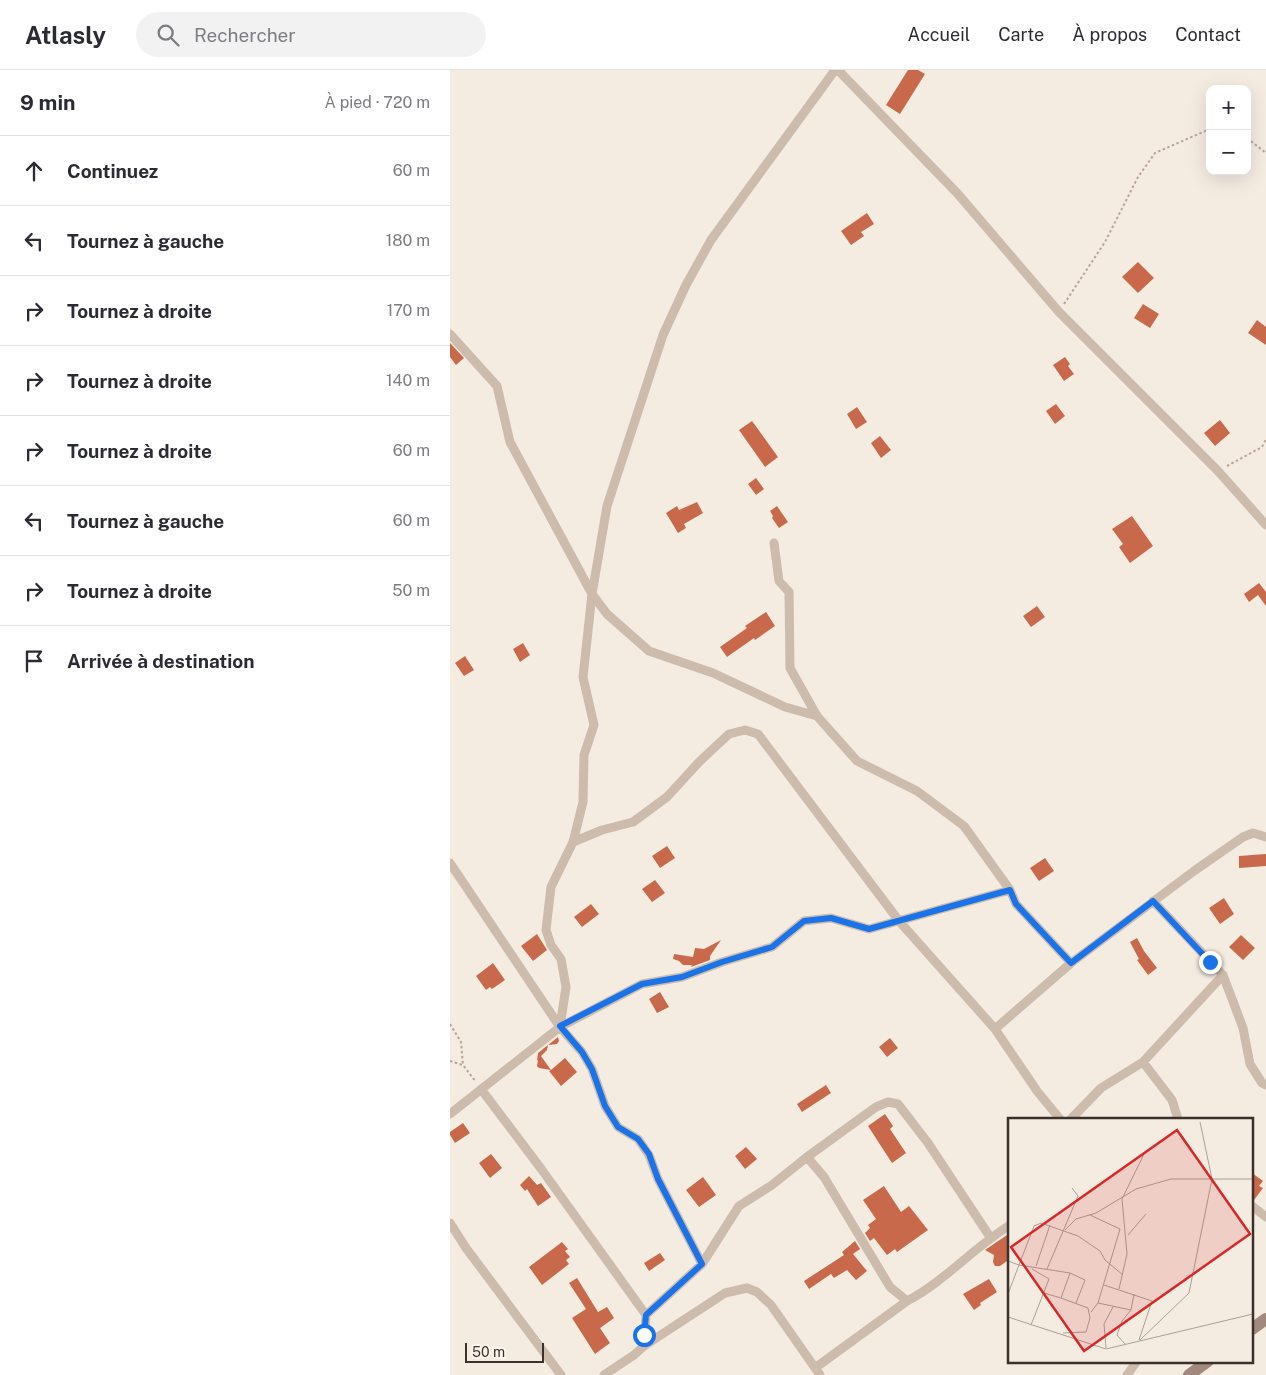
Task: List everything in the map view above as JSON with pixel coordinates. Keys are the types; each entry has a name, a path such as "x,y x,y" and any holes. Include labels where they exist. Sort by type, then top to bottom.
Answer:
{"main road":[{"path":"1254,1328 1266,1319"},
{"path":"1189,1375 1207,1362"}],"street":[{"path":"560,1026 566,987 561,959 551,944 546,930 551,887 573,842 583,802 584,755 594,725 583,677 592,594 607,506 663,335 682,293 711,240 837,70 957,193 1058,312 1218,471 1266,525"},
{"path":"450,334 497,386 510,442 592,594 607,614 649,651 713,673 785,707 817,716"},
{"path":"774,543 779,581 789,592 790,668 817,716 857,761 917,791 964,826 1010,890 1016,904 1071,963"},
{"path":"573,842 602,830 633,822 667,797 700,761 729,734 745,730 758,734 899,921 994,1030 1037,1091 1059,1118"},
{"path":"994,1030 1071,963 1243,836 1253,834 1266,837"},
{"path":"450,863 560,1026 582,1052 592,1069 605,1106 618,1127 638,1139 649,1154 658,1179 702,1264"},
{"path":"450,1114 560,1026 642,984 682,977 722,962 772,947 804,921 831,918 869,929 1010,890"},
{"path":"1153,901 1223,975 1243,1028 1250,1064 1262,1083 1266,1085"},
{"path":"1072,1118 1102,1088 1143,1062 1223,975"},
{"path":"1143,1062 1172,1100 1178,1118"},
{"path":"480,1089 542,1170 646,1315 644,1346"},
{"path":"646,1315 702,1264 739,1206 876,1107 888,1102 898,1104 928,1143 990,1237"},
{"path":"807,1157 824,1177 890,1287 907,1300"},
{"path":"1254,1208 1266,1217"},
{"path":"450,1223 466,1248 561,1375"},
{"path":"604,1375 644,1346 725,1293 747,1288 757,1292 771,1306 818,1372 907,1300 927,1290 990,1237 1008,1226"},
{"path":"1127,1375 1136,1362"}],"path":[{"path":"1058,312 1105,242 1138,177 1155,153 1208,130"},
{"path":"1251,141 1266,153"},
{"path":"1218,471 1262,447 1266,439"},
{"path":"450,1024 461,1042 463,1065 480,1089"},
{"path":"450,1060 463,1065"}],"building":[{"path":"908,70 918,70 925,74 900,114 886,105"},
{"path":"867,213 874,224 861,232 864,236 851,245 841,231"},
{"path":"1138,262 1154,278 1138,293 1122,277"},
{"path":"1143,304 1159,314 1150,328 1134,318"},
{"path":"1257,320 1266,327 1266,345 1248,333"},
{"path":"450,343 464,358 456,365 450,357"},
{"path":"1065,357 1070,364 1068,366 1074,374 1064,381 1053,365"},
{"path":"1056,404 1065,416 1055,424 1046,411"},
{"path":"857,407 867,422 856,429 847,414"},
{"path":"1220,420 1230,433 1215,446 1204,433"},
{"path":"752,421 778,457 765,467 739,430"},
{"path":"880,436 891,450 881,458 871,443"},
{"path":"756,478 764,489 756,495 748,484"},
{"path":"697,502 703,513 684,524 686,528 678,533 666,513 677,506 679,510"},
{"path":"777,506 788,522 779,528 772,518 773,516 770,511"},
{"path":"1132,516 1153,546 1130,563 1119,547 1123,544 1112,529"},
{"path":"1259,583 1266,592 1266,606 1258,595 1249,602 1244,594"},
{"path":"1037,606 1045,617 1031,627 1023,616"},
{"path":"766,612 775,626 727,657 720,647 747,628 745,626"},
{"path":"523,643 530,655 520,662 513,649"},
{"path":"465,656 474,670 464,676 455,663"},
{"path":"667,846 675,858 660,868 652,856"},
{"path":"1266,854 1266,866 1239,868 1239,856"},
{"path":"1045,858 1054,871 1039,881 1030,868"},
{"path":"655,880 665,893 652,902 642,889"},
{"path":"1224,898 1234,914 1220,924 1209,908"},
{"path":"591,904 599,914 582,927 574,917"},
{"path":"537,934 547,950 533,961 521,946"},
{"path":"1241,935 1255,948 1243,960 1229,947"},
{"path":"1137,938 1157,968 1148,975 1137,960 1139,959 1130,942"},
{"path":"721,940 710,956 710,960 691,967 692,965 683,965 673,959 674,954 693,957 695,948 704,949"},
{"path":"493,963 505,980 492,989 490,987 486,990 476,976"},
{"path":"660,992 669,1007 657,1013 649,999"},
{"path":"558,1037 559,1041 557,1044 548,1045"},
{"path":"890,1038 898,1048 887,1057 879,1047"},
{"path":"548,1045 547,1050 541,1056 551,1070 537,1066 538,1053"},
{"path":"565,1058 577,1072 561,1086 549,1071"},
{"path":"826,1085 831,1093 802,1112 797,1104"},
{"path":"885,1114 893,1126 890,1129 906,1153 892,1163 868,1126"},
{"path":"463,1123 470,1133 455,1143 450,1132"},
{"path":"746,1147 757,1159 745,1169 735,1156"},
{"path":"491,1154 502,1168 490,1178 479,1163"},
{"path":"1254,1174 1263,1181 1259,1186 1263,1188 1254,1200"},
{"path":"529,1176 537,1185 541,1183 551,1197 538,1206 527,1189 525,1191 520,1185"},
{"path":"703,1177 716,1195 699,1207 686,1190"},
{"path":"884,1186 901,1212 909,1206 928,1230 897,1252 895,1249 887,1255 874,1238 870,1241 865,1233 870,1228 868,1225 876,1219 863,1200"},
{"path":"1008,1234 1008,1260 1000,1266 995,1266 993,1262 994,1255 985,1250"},
{"path":"855,1241 860,1249 853,1254 867,1271 856,1280 847,1270 834,1278 831,1274 809,1289 804,1281 844,1255 842,1252"},
{"path":"562,1242 568,1249 565,1251 570,1257 566,1260 569,1264 542,1285 529,1267"},
{"path":"660,1253 665,1260 649,1271 644,1263"},
{"path":"577,1278 598,1312 607,1307 614,1318 600,1328 610,1343 595,1354 572,1318 586,1309 569,1283"},
{"path":"989,1279 997,1292 980,1303 981,1305 974,1310 963,1294"}],"route":[{"path":"644,1335 646,1315 702,1264 658,1179 649,1154 638,1139 618,1127 605,1106 592,1069 582,1052 560,1026 642,984 682,977 722,962 772,947 804,921 831,918 869,929 1010,890 1016,904 1071,963 1153,901 1210,962"}]}
